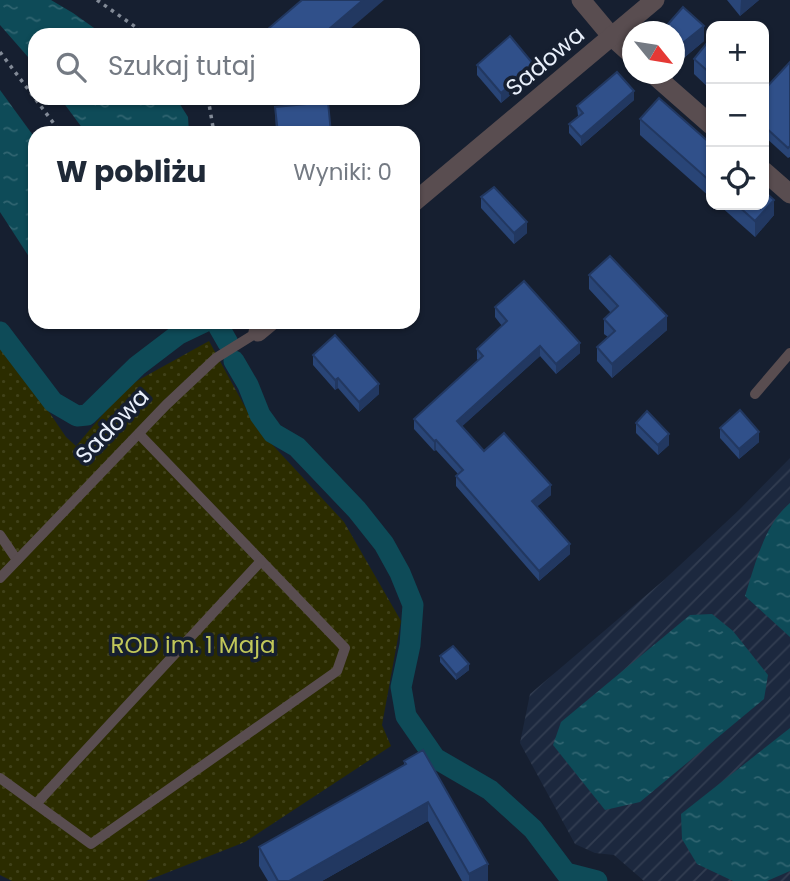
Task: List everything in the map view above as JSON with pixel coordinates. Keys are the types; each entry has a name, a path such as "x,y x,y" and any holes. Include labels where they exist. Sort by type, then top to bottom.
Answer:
{"street":[{"path":"581,0 622,46"},
{"name":"Sadowa","path":"420,197 655,0"},
{"path":"664,84 706,121"},
{"path":"769,175 790,194"}],"lane":[{"name":"Sadowa","path":"0,578 166,405 216,358 261,329"},
{"path":"755,394 790,353"},
{"path":"0,778 91,844 337,671 345,648 139,434"},
{"path":"0,535 17,560"},
{"path":"36,804 261,561"}],"path":[{"path":"97,0 136,28"},
{"path":"0,51 28,89"},
{"path":"40,105 56,126"},
{"path":"209,105 213,126"}],"shaded area":[{"path":"790,458 790,881 644,881 614,855 595,853 575,844 520,743 530,694 664,580"}],"green space":[{"name":"ROD im. 1 Maja","path":"0,340 66,437 76,446 126,387 209,341 256,427 344,522 401,621 382,725 391,746 245,842 146,881 12,881 0,875"}],"water":[{"path":"0,0 51,0 94,28 28,28 28,57 0,25"},
{"path":"0,90 28,128 28,255 0,212"},
{"path":"65,105 180,105 188,117 189,126 81,126"},
{"path":"790,503 790,637 745,596 767,534 773,522"},
{"path":"712,614 733,631 768,675 764,699 640,802 605,810 553,745 561,722 690,615"},
{"path":"790,728 790,871 767,881 733,881 697,864 682,839 681,814"}],"building":[{"path":"302,0 363,0 330,28 269,28"},
{"path":"683,7 704,26 685,41 685,21 671,21"},
{"path":"510,36 534,65 501,93 477,65"},
{"path":"706,44 706,70 694,59"},
{"path":"790,62 788,148 769,131 769,85"},
{"path":"617,72 622,78 622,84 628,84 634,91 581,137 569,124 583,113 577,106"},
{"path":"659,98 706,140 706,178 640,119"},
{"path":"328,105 330,126 277,126 275,107"},
{"path":"494,187 527,222 514,233 481,197"},
{"path":"743,210 765,210 755,221"},
{"path":"610,256 667,316 612,364 597,347 615,331 604,319 618,306 589,275"},
{"path":"524,281 580,343 556,364 540,346 457,421 484,451 504,433 551,485 532,501 570,544 539,571 456,476 463,470 414,419 483,356 477,349 507,321 495,307"},
{"path":"335,335 379,384 359,402 313,355"},
{"path":"740,410 759,432 739,449 720,428"},
{"path":"647,411 669,434 658,445 636,423"},
{"path":"453,646 469,664 456,675 440,656"},
{"path":"423,750 488,864 469,874 428,802 289,881 278,881 259,847 406,764 404,761"}],"waterway":[{"path":"0,332 53,402 77,416 87,415 137,366 189,329"},
{"path":"220,329 228,343"},
{"path":"234,361 248,385 260,415 273,433 297,447 357,510 384,544 400,573 413,605 410,645 401,687 406,716 435,758 490,790 533,829 566,873 597,881"}]}
